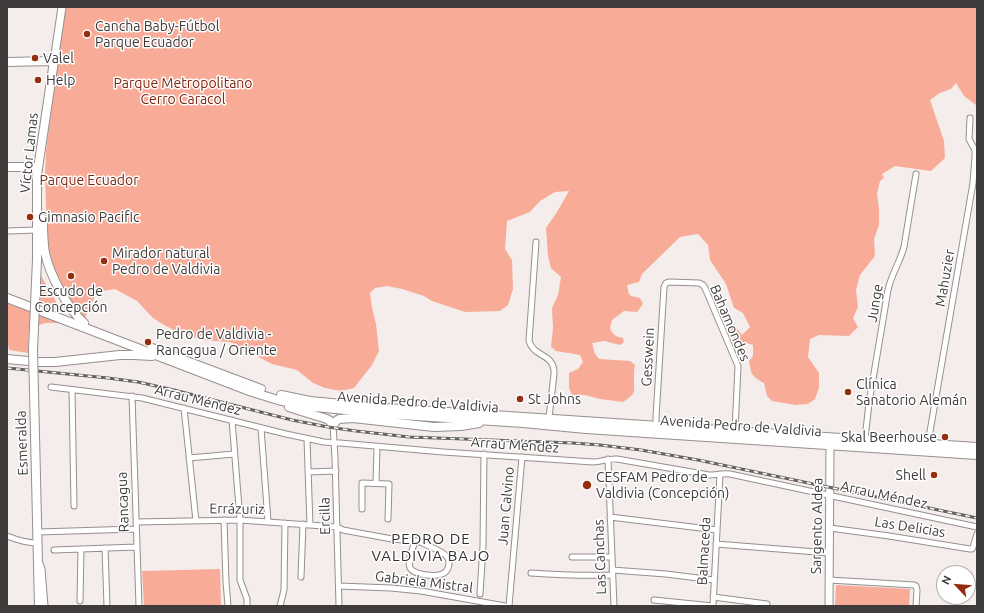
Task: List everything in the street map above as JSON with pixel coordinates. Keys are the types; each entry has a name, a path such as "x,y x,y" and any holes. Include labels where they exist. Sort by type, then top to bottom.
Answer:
{"main road":[{"path":"7,62 54,61"},
{"name":"Víctor Lamas","path":"34,328 38,230 38,167 54,61"},
{"path":"7,167 38,167 42,185 44,238 48,263 68,304 85,326"},
{"path":"7,293 85,326"},
{"path":"7,298 85,326"},
{"name":"Avenida Pedro de Valdivia","path":"85,326 133,341 264,390 305,400 586,429 735,430 977,447"},
{"name":"Avenida Pedro de Valdivia","path":"85,326 164,359 252,392 305,406 386,414 549,418 830,445 977,456"},
{"name":"Esmeralda","path":"34,328 33,350 40,606"},
{"path":"7,359 55,362 127,355 152,356 164,359"},
{"path":"278,400 301,412 325,418 330,421 332,425 340,419 359,418 423,426 445,427 470,425 488,420"},
{"path":"386,414 423,426"},
{"path":"445,427 454,415"},
{"path":"825,436 830,445"},
{"path":"830,445 833,440 839,437"},
{"path":"865,439 869,448"},
{"path":"920,452 928,443"}],"street":[{"name":"Víctor Lamas","path":"54,61 62,7"},
{"name":"Mahuzier","path":"928,443 973,183 975,157 974,150 969,139 970,118"},
{"name":"Junge","path":"865,439 869,403 888,290 904,247 916,174"},
{"path":"7,231 38,230"},
{"path":"536,242 529,341 533,349 550,360 553,367 554,374 549,418"},
{"name":"Gesswein","path":"656,429 664,287 666,283"},
{"name":"Bahamondes","path":"666,283 699,283 705,288 738,366 735,430"},
{"name":"Arrau Méndez","path":"51,387 132,396 324,442 596,462 617,458 709,474 730,474 977,527"},
{"path":"72,390 74,506"},
{"name":"Rancagua","path":"132,396 139,606"},
{"path":"184,408 196,521"},
{"path":"232,420 240,520 240,580 247,599 247,606"},
{"name":"Ercilla","path":"332,425 336,471 339,606"},
{"path":"261,428 268,521"},
{"path":"307,439 310,525"},
{"name":"Sargento Aldea","path":"829,606 830,445"},
{"path":"376,483 377,447"},
{"path":"189,458 234,454"},
{"path":"480,594 483,546 484,454"},
{"name":"Juan Calvino","path":"510,606 522,457"},
{"name":"Las Canchas","path":"608,459 614,606"},
{"path":"308,472 336,471"},
{"name":"Balmaceda","path":"713,606 720,474"},
{"path":"362,509 362,483 389,484 388,519"},
{"path":"610,517 717,530"},
{"path":"224,520 228,606"},
{"name":"Errázuriz","path":"136,522 224,520 268,521 337,527 343,530 415,541"},
{"path":"280,606 284,590 285,523"},
{"path":"301,577 303,524"},
{"name":"Las Delicias","path":"830,528 971,549 977,534"},
{"path":"38,532 136,529"},
{"path":"7,536 20,541 38,543"},
{"path":"415,541 441,551 446,555 449,564 446,572 433,575 417,573 412,570 409,562 415,541"},
{"path":"716,544 829,553"},
{"path":"54,550 137,547"},
{"path":"105,548 107,606"},
{"path":"80,601 81,549"},
{"name":"Esmeralda","path":"39,557 42,569 45,606"},
{"path":"572,557 612,557"},
{"path":"531,573 578,576 612,572 666,574 714,580"},
{"path":"829,580 914,585 916,586 917,590 916,606"},
{"name":"Gabriela Mistral","path":"338,586 379,587 421,591 505,606"},
{"path":"713,597 767,604"},
{"path":"654,600 713,606"}],"green space":[{"path":"65,7 977,7 977,101 976,105 964,96 956,83 951,89 940,93 930,100 944,141 945,158 931,171 895,166 882,174 884,178 880,181 877,194 879,225 874,239 875,256 860,275 856,290 858,307 853,318 858,327 849,336 819,335 810,339 808,357 819,373 819,388 815,399 808,404 796,405 772,401 767,396 764,383 753,375 750,369 749,361 753,356 753,345 730,336 730,328 735,326 742,335 750,327 743,313 734,308 726,284 710,260 708,245 698,234 680,237 642,274 639,282 627,285 629,294 640,298 643,304 637,312 624,311 612,320 611,330 618,337 623,338 624,342 620,345 604,341 592,343 595,354 599,359 630,361 635,365 633,394 623,402 600,399 585,395 572,395 569,388 569,373 578,369 583,362 580,355 556,351 551,347 553,328 552,308 558,295 561,277 551,268 548,256 546,228 569,191 555,192 540,201 530,212 507,221 505,249 512,260 513,289 508,305 500,311 465,312 402,289 387,286 375,288 370,293 379,351 372,365 354,388 341,391 325,388 313,383 297,370 272,364 230,342 202,340 176,331 153,318 137,301 115,289 97,292 85,318 76,310 61,287 49,254 47,237 45,174 46,151"},
{"path":"40,274 62,312 40,303"},
{"path":"7,303 28,311 58,318 71,323 46,323 29,327 28,353 9,350 7,338"},
{"path":"220,569 221,606 144,606 142,571"},
{"path":"836,585 910,589 909,606 835,606"}],"railway":[{"path":"7,368 138,382 292,420 356,431 409,437 573,443 641,450 698,460 977,518"}],"place":[{"name":"Cancha Baby-Fútbol Parque Ecuador","path":"87,34"},
{"name":"Valel","path":"35,58"},
{"name":"Help","path":"38,80"},
{"name":"Gimnasio Pacific","path":"30,217"},
{"name":"Mirador natural Pedro de Valdivia","path":"104,261"},
{"name":"Escudo de Concepción","path":"71,276"},
{"name":"Pedro de Valdivia - Rancagua / Oriente","path":"148,342"},
{"name":"Clínica Sanatorio Alemán","path":"848,392"},
{"name":"St Johns","path":"520,399"},
{"name":"Skal Beerhouse","path":"945,437"},
{"name":"Shell","path":"934,475"},
{"name":"CESFAM Pedro de Valdivia (Concepción)","path":"587,485"}],"district":[{"name":"PEDRO DE VALDIVIA BAJO","path":"431,548"}],"park label":[{"name":"Parque Metropolitano Cerro Caracol","path":"183,92"},
{"name":"Parque Ecuador","path":"89,180"}]}
